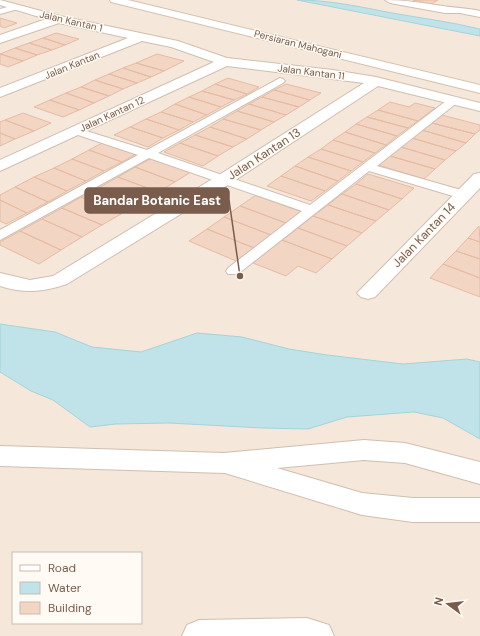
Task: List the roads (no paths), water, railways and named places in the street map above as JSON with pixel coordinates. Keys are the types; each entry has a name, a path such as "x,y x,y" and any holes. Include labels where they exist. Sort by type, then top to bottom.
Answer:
{"street":[{"name":"Persiaran Mahogani","path":"116,0 480,89"},
{"path":"390,0 445,10 460,10 480,14"},
{"path":"460,10 474,0"},
{"name":"Jalan Kantan 1","path":"0,2 58,19 143,36"},
{"path":"0,38 58,19"},
{"name":"Jalan Kantan 11","path":"143,36 174,44 225,62 333,74 376,81 480,107"},
{"name":"Jalan Kantan","path":"0,93 143,36"},
{"name":"Jalan Kantan 12","path":"0,166 225,62"},
{"name":"Jalan Kantan 13","path":"0,279 19,287 40,286 60,280 225,179 376,81"},
{"name":"Jalan Kantan 14","path":"368,293 480,178"},
{"path":"0,456 224,463 364,450 405,453 480,473"},
{"path":"224,463 362,504 413,510 480,510"},
{"path":"199,636 310,635"}],"lane":[{"path":"0,12 15,7"},
{"path":"0,236 280,81"},
{"path":"233,271 454,100"},
{"path":"76,131 225,179 312,210"},
{"path":"368,167 463,194"}],"water":[{"path":"297,0 345,4 458,24 480,29 480,36"},
{"path":"0,324 55,332 92,347 141,352 197,333 242,337 289,349 403,364 467,359 480,362 480,439 443,418 414,412 347,417 308,429 169,423 116,424 90,427 53,400 31,391 0,372"}],"place":[{"name":"Bandar Botanic East","path":"240,276"}]}
